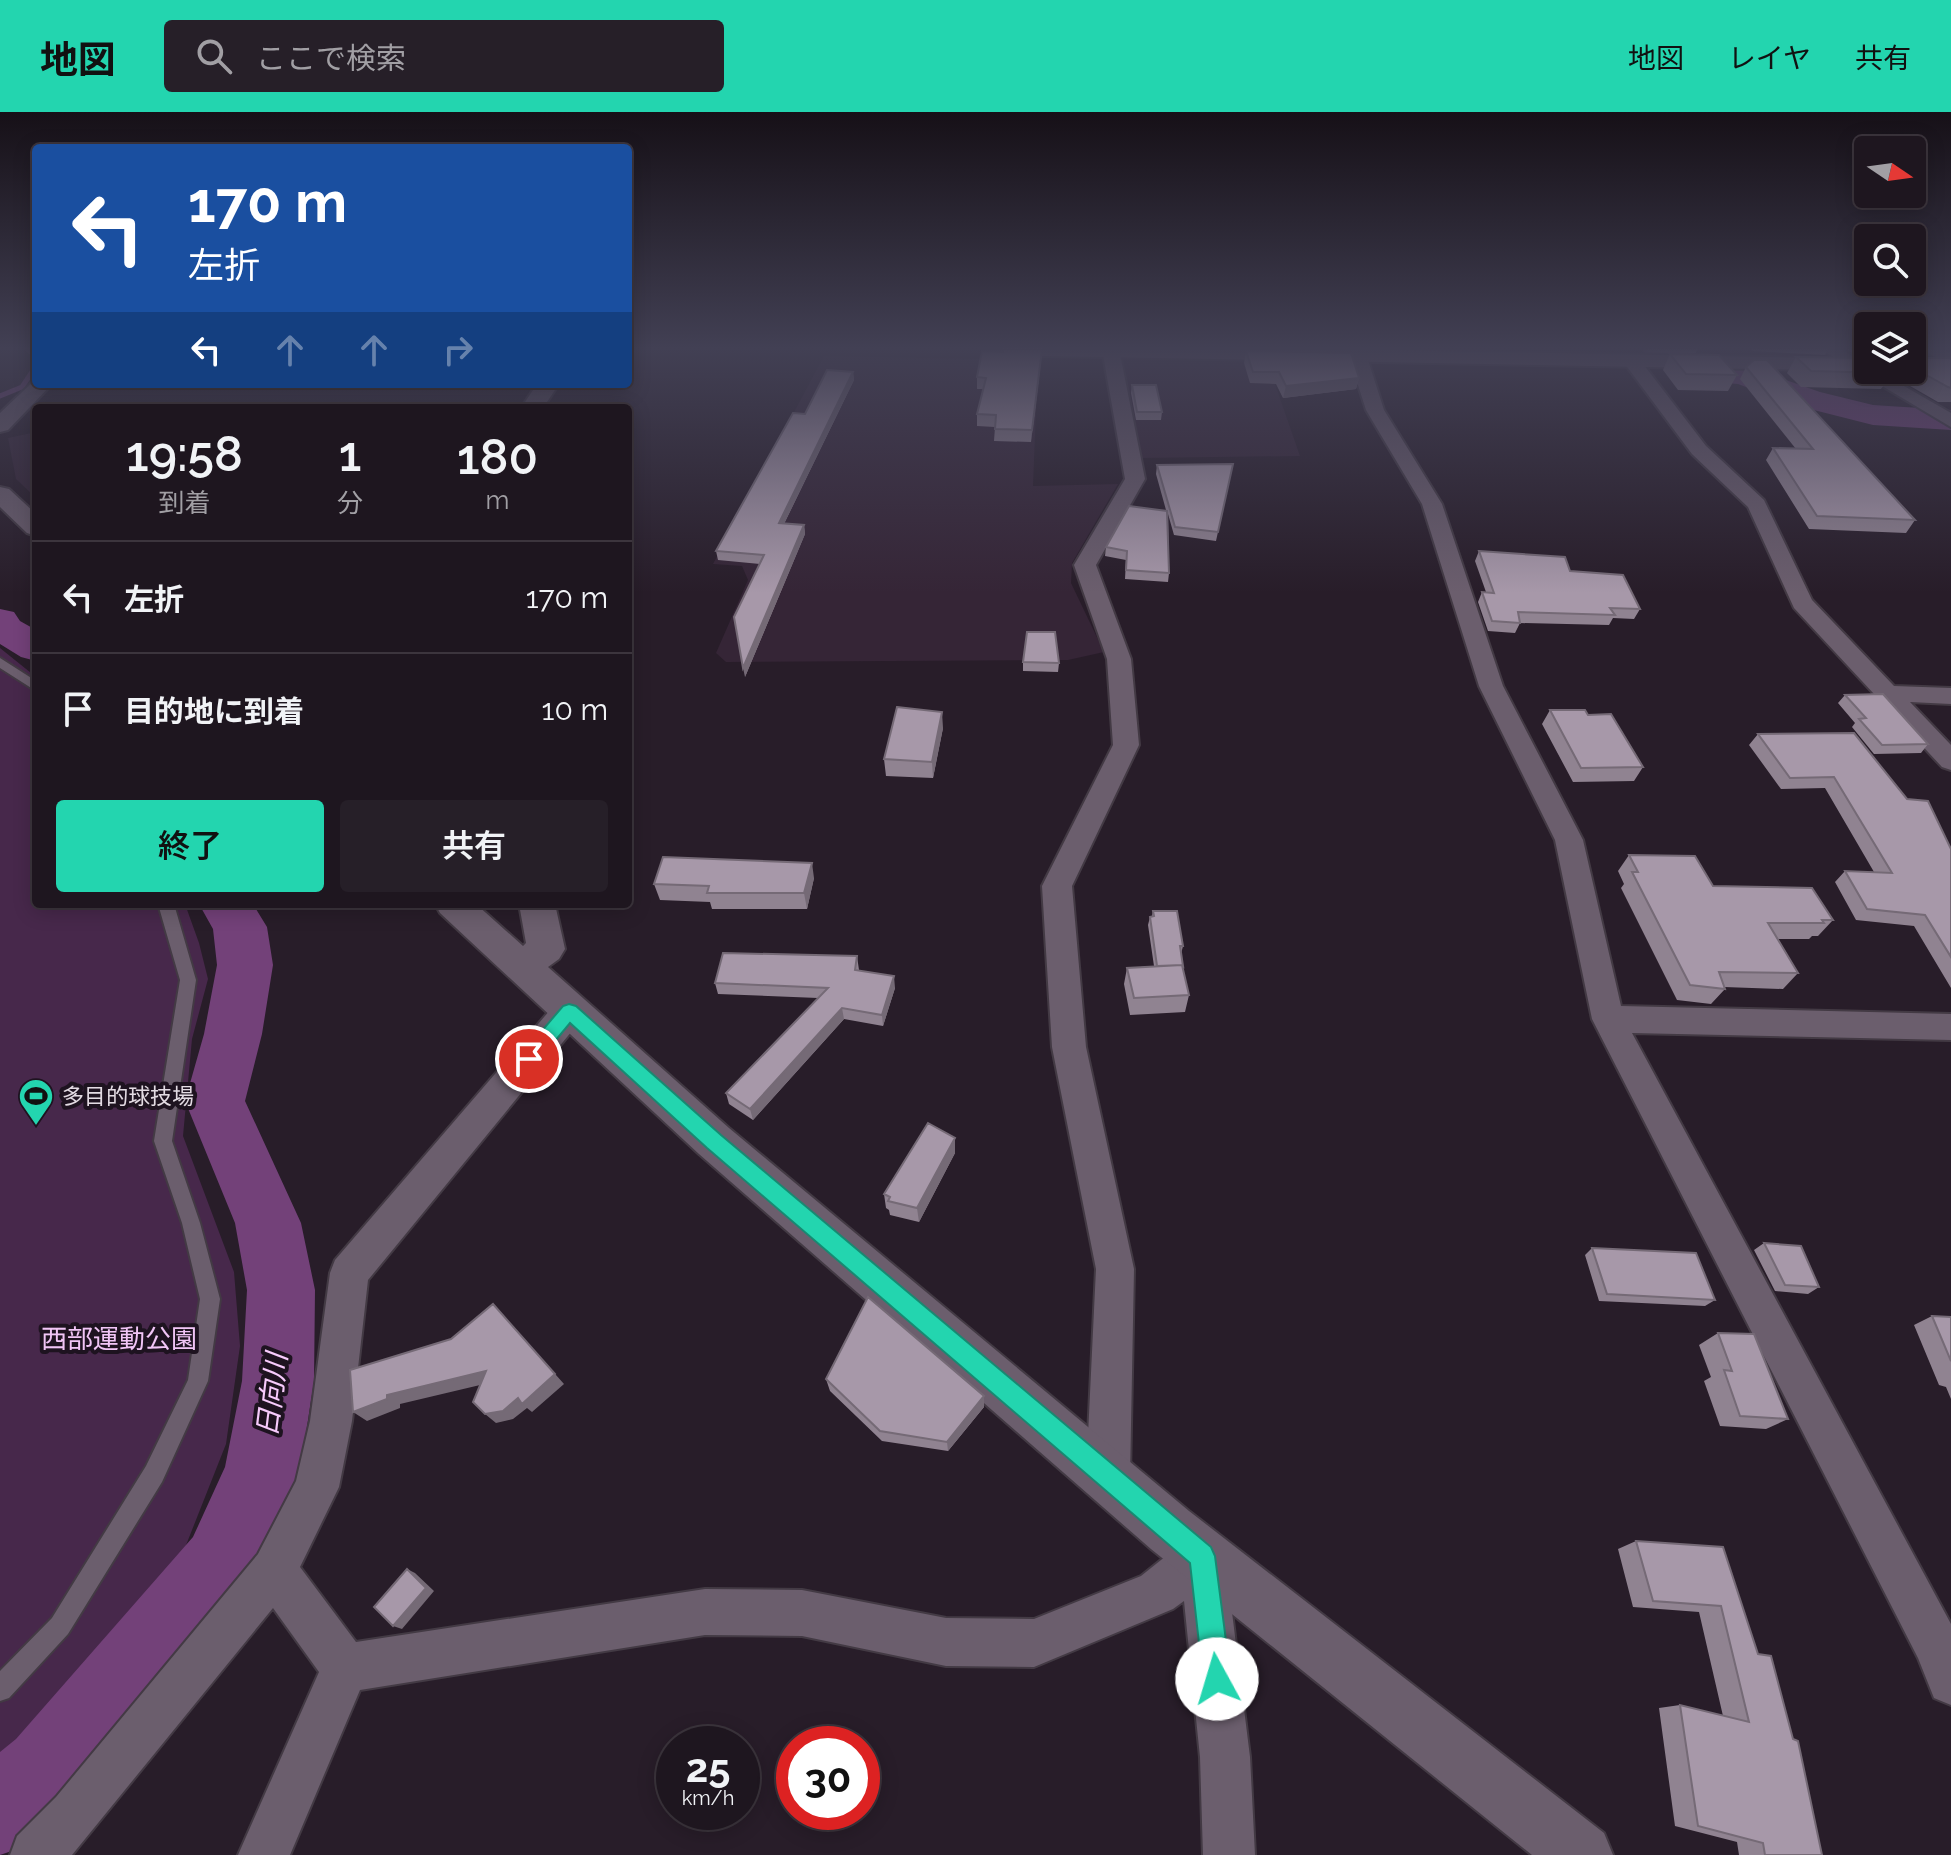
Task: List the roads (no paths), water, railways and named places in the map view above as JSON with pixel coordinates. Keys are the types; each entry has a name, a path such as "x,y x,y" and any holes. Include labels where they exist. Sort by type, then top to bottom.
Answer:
{"street":[{"path":"1108,1477 1115,1269 1069,1047 1057,886 1126,745 1119,659 1085,565 1135,479 1126,430"},
{"path":"1387,430 1432,504 1491,686 1569,840 1608,1019 1946,1657"},
{"path":"1686,430 1699,450 1757,504 1802,603 1951,761"},
{"path":"0,494 32,524"},
{"path":"1886,693 1951,696"},
{"path":"458,908 714,1141 1108,1477 1202,1556 1582,1855"},
{"path":"523,965 546,949 538,908"},
{"path":"36,1855 74,1815 274,1570 317,1487 331,1421 349,1273 569,1011"},
{"path":"1608,1019 1951,1027"},
{"path":"345,1668 705,1612 802,1613 946,1642 1034,1643 1157,1593 1202,1556"},
{"path":"1202,1556 1225,1757 1229,1855"},
{"path":"274,1570 345,1668"},
{"path":"264,1855 345,1668"}],"lane":[{"path":"0,662 32,684"},
{"path":"0,1689 60,1626 154,1474 198,1381 210,1299 191,1223 163,1141 188,980 167,908"}],"waterway":[{"name":"日向川","path":"0,621 3,628 32,646"},
{"name":"日向川","path":"0,1812 47,1770 221,1565 262,1472 278,1381 281,1290 268,1223 215,1101 233,1034 245,965 240,927 228,908"}],"place":[{"name":"多目的球技場","path":"36,1127"}],"park label":[{"name":"西部運動公園","path":"119,1339"}]}
